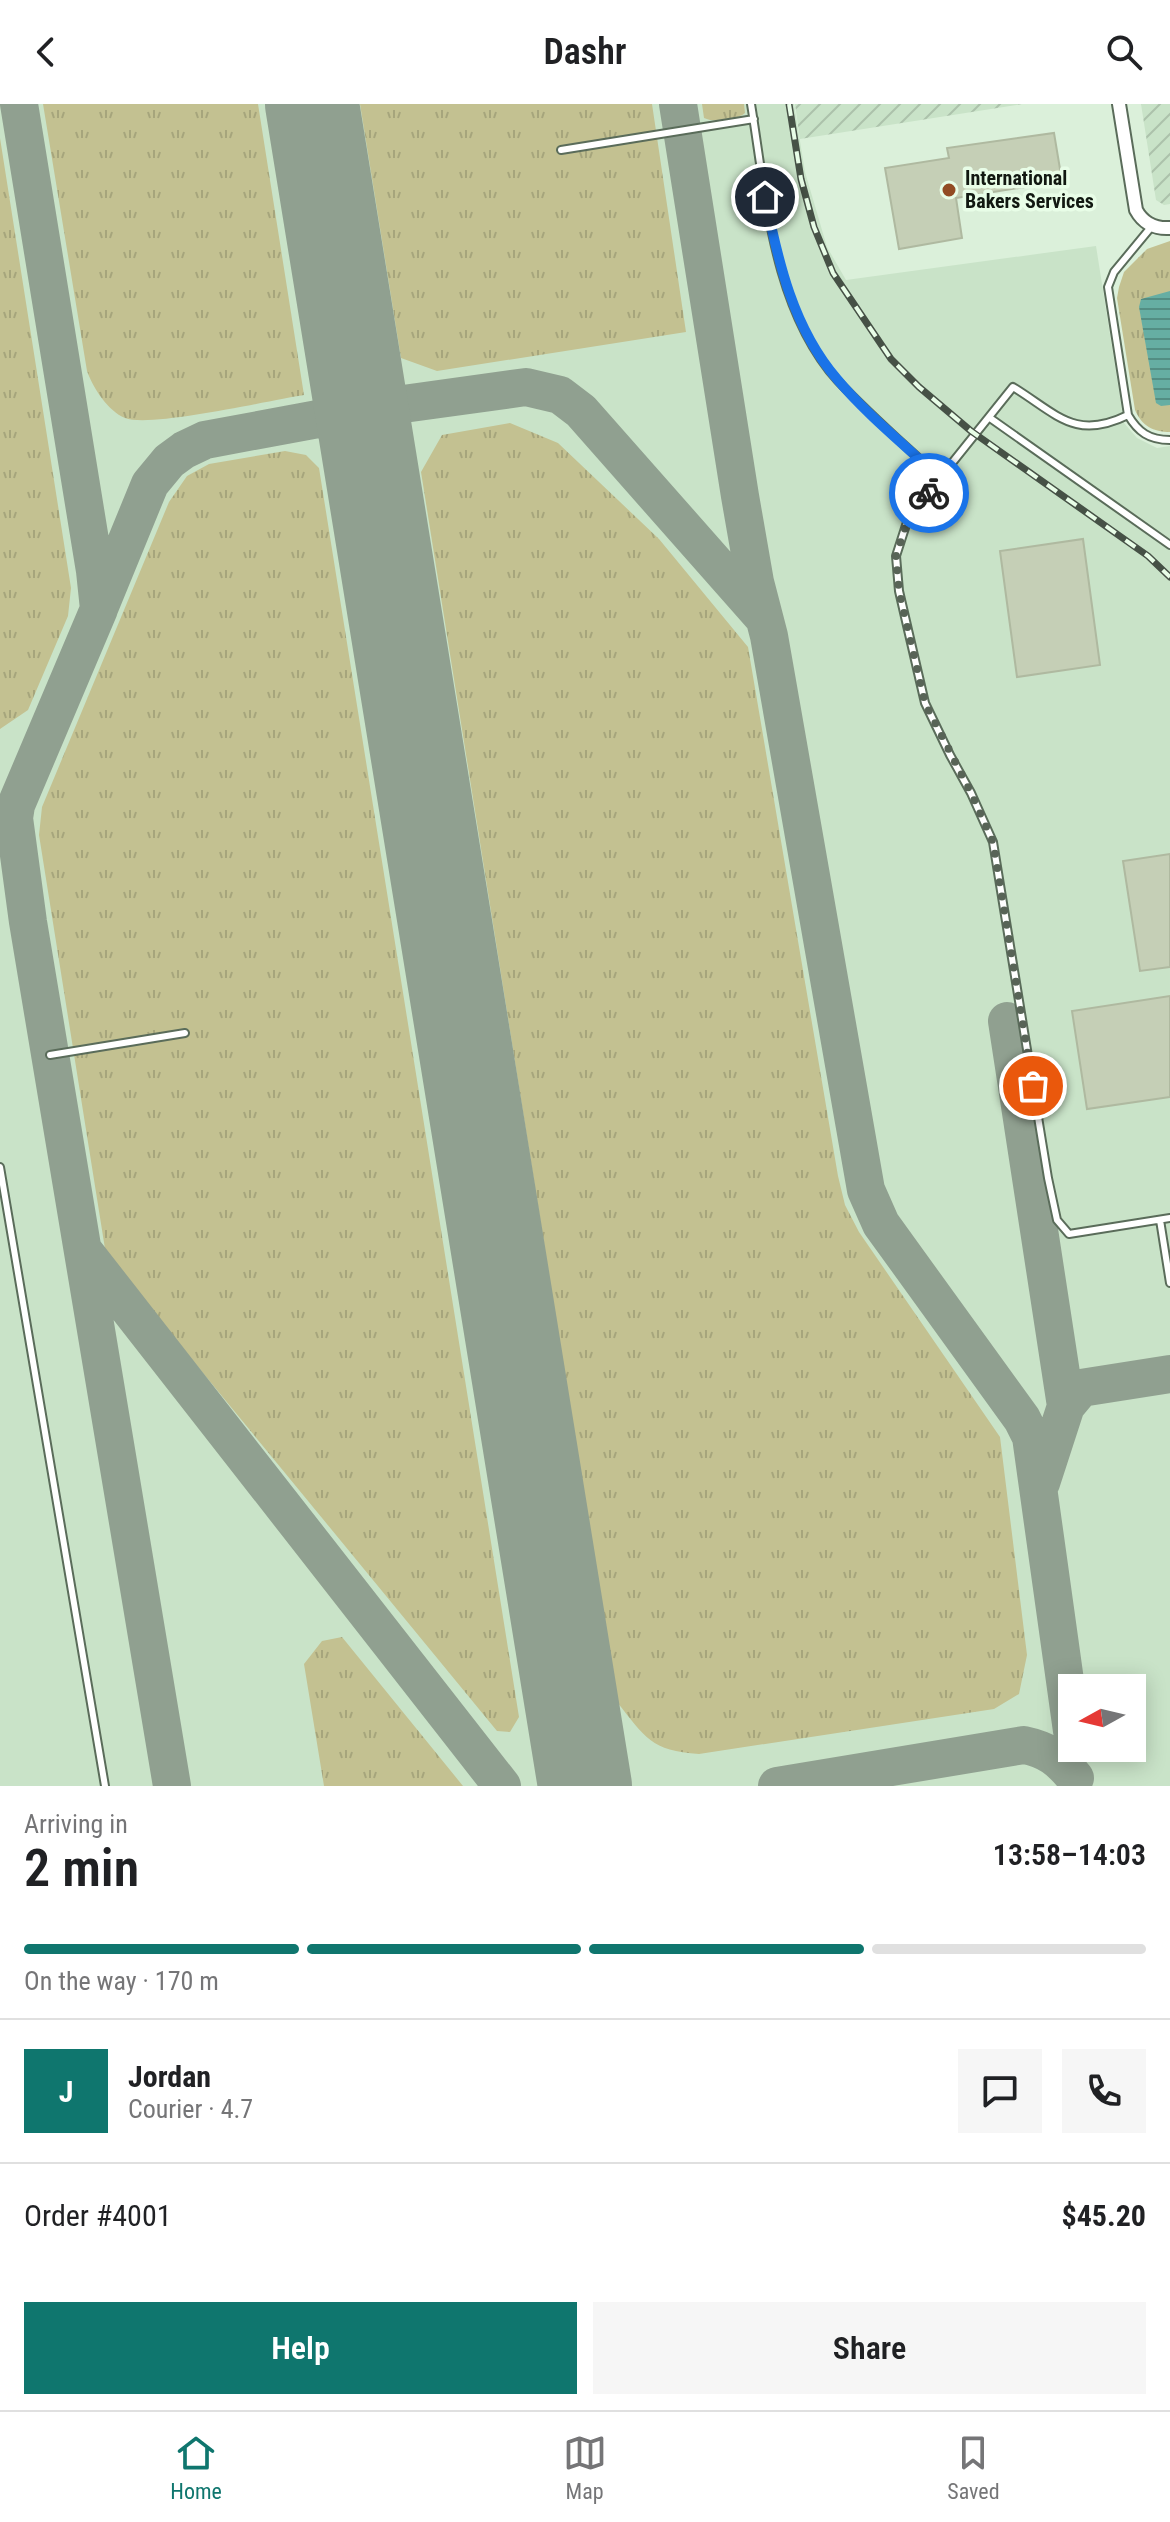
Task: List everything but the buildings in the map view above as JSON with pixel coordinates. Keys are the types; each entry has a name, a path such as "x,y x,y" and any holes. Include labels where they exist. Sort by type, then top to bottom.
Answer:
{"street":[{"path":"1119,104 1134,204 1147,223 1170,228"}],"lane":[{"path":"751,104 777,256 793,305 816,349 837,379 940,478"},
{"path":"561,150 754,119"},
{"path":"1147,223 1114,272 1108,287 1128,415 1144,435 1170,440"},
{"path":"1128,415 1094,427 1073,424 1013,387 906,525 896,556 899,591 925,703 993,842 1057,1220 1069,1234 1170,1218"},
{"path":"990,418 1170,545"},
{"path":"50,1055 185,1033"},
{"path":"0,1167 105,1786"},
{"path":"1160,1220 1170,1283"}],"shaded area":[{"path":"0,104 794,104 805,172 827,247 846,280 1096,246 1124,423 1137,438 1157,448 1170,446 1170,1786 0,1786"},
{"path":"795,104 1022,104 800,139"},
{"path":"1141,104 1170,104 1170,204 1164,205 1156,200"}],"green space":[{"path":"43,104 258,104 304,395 159,419 125,418 107,405 87,371"},
{"path":"360,104 652,104 686,332 437,371 401,358"},
{"path":"702,104 744,104 745,113 731,119 708,120 704,118"},
{"path":"0,138 71,588 68,616 28,710 0,729"},
{"path":"1170,241 1170,432 1149,427 1135,410 1117,298 1124,272 1147,249"},
{"path":"510,423 558,443 659,539 748,647 845,1205 859,1232 1000,1437 1027,1655 1019,1694 994,1709 699,1754 670,1750 650,1740 617,1702 421,472 442,435"},
{"path":"285,451 306,455 319,468 519,1717 510,1732 497,1731 106,1255 39,835 42,807 169,502 187,476 209,464"},
{"path":"342,1637 463,1786 324,1786 304,1664 322,1641"}],"water":[{"path":"1170,291 1170,405 1161,406 1156,403 1139,307 1141,299"}],"taxiway":[{"path":"19,104 99,609 16,805 14,818 28,922 172,1786"},
{"path":"678,104 740,496 755,582 769,636 866,1190 881,1224 1022,1419 1031,1437 1064,1674"},
{"path":"373,468 380,425 396,405 526,387 560,395 581,411 761,615"},
{"path":"100,606 150,484 169,461 184,450 205,440 318,419 336,422 349,433 373,468"},
{"path":"1007,1021 1066,1406 1041,1483"},
{"path":"83,1250 502,1786"},
{"path":"1066,1406 1081,1388 1170,1374"},
{"path":"777,1786 1024,1745 1053,1756 1075,1778"}],"runway":[{"path":"312,104 585,1786"}],"railway":[{"path":"789,104 801,179 814,227 833,273 891,359 971,431 1148,556 1170,577"}],"way so far":[{"path":"929,493 906,525 896,556 899,591 925,703 993,842 1033,1086"}],"place":[{"name":"International Bakers Services","path":"949,190"}],"route":[{"path":"765,197 777,256 793,305 816,349 837,379 940,478 929,493"}]}
